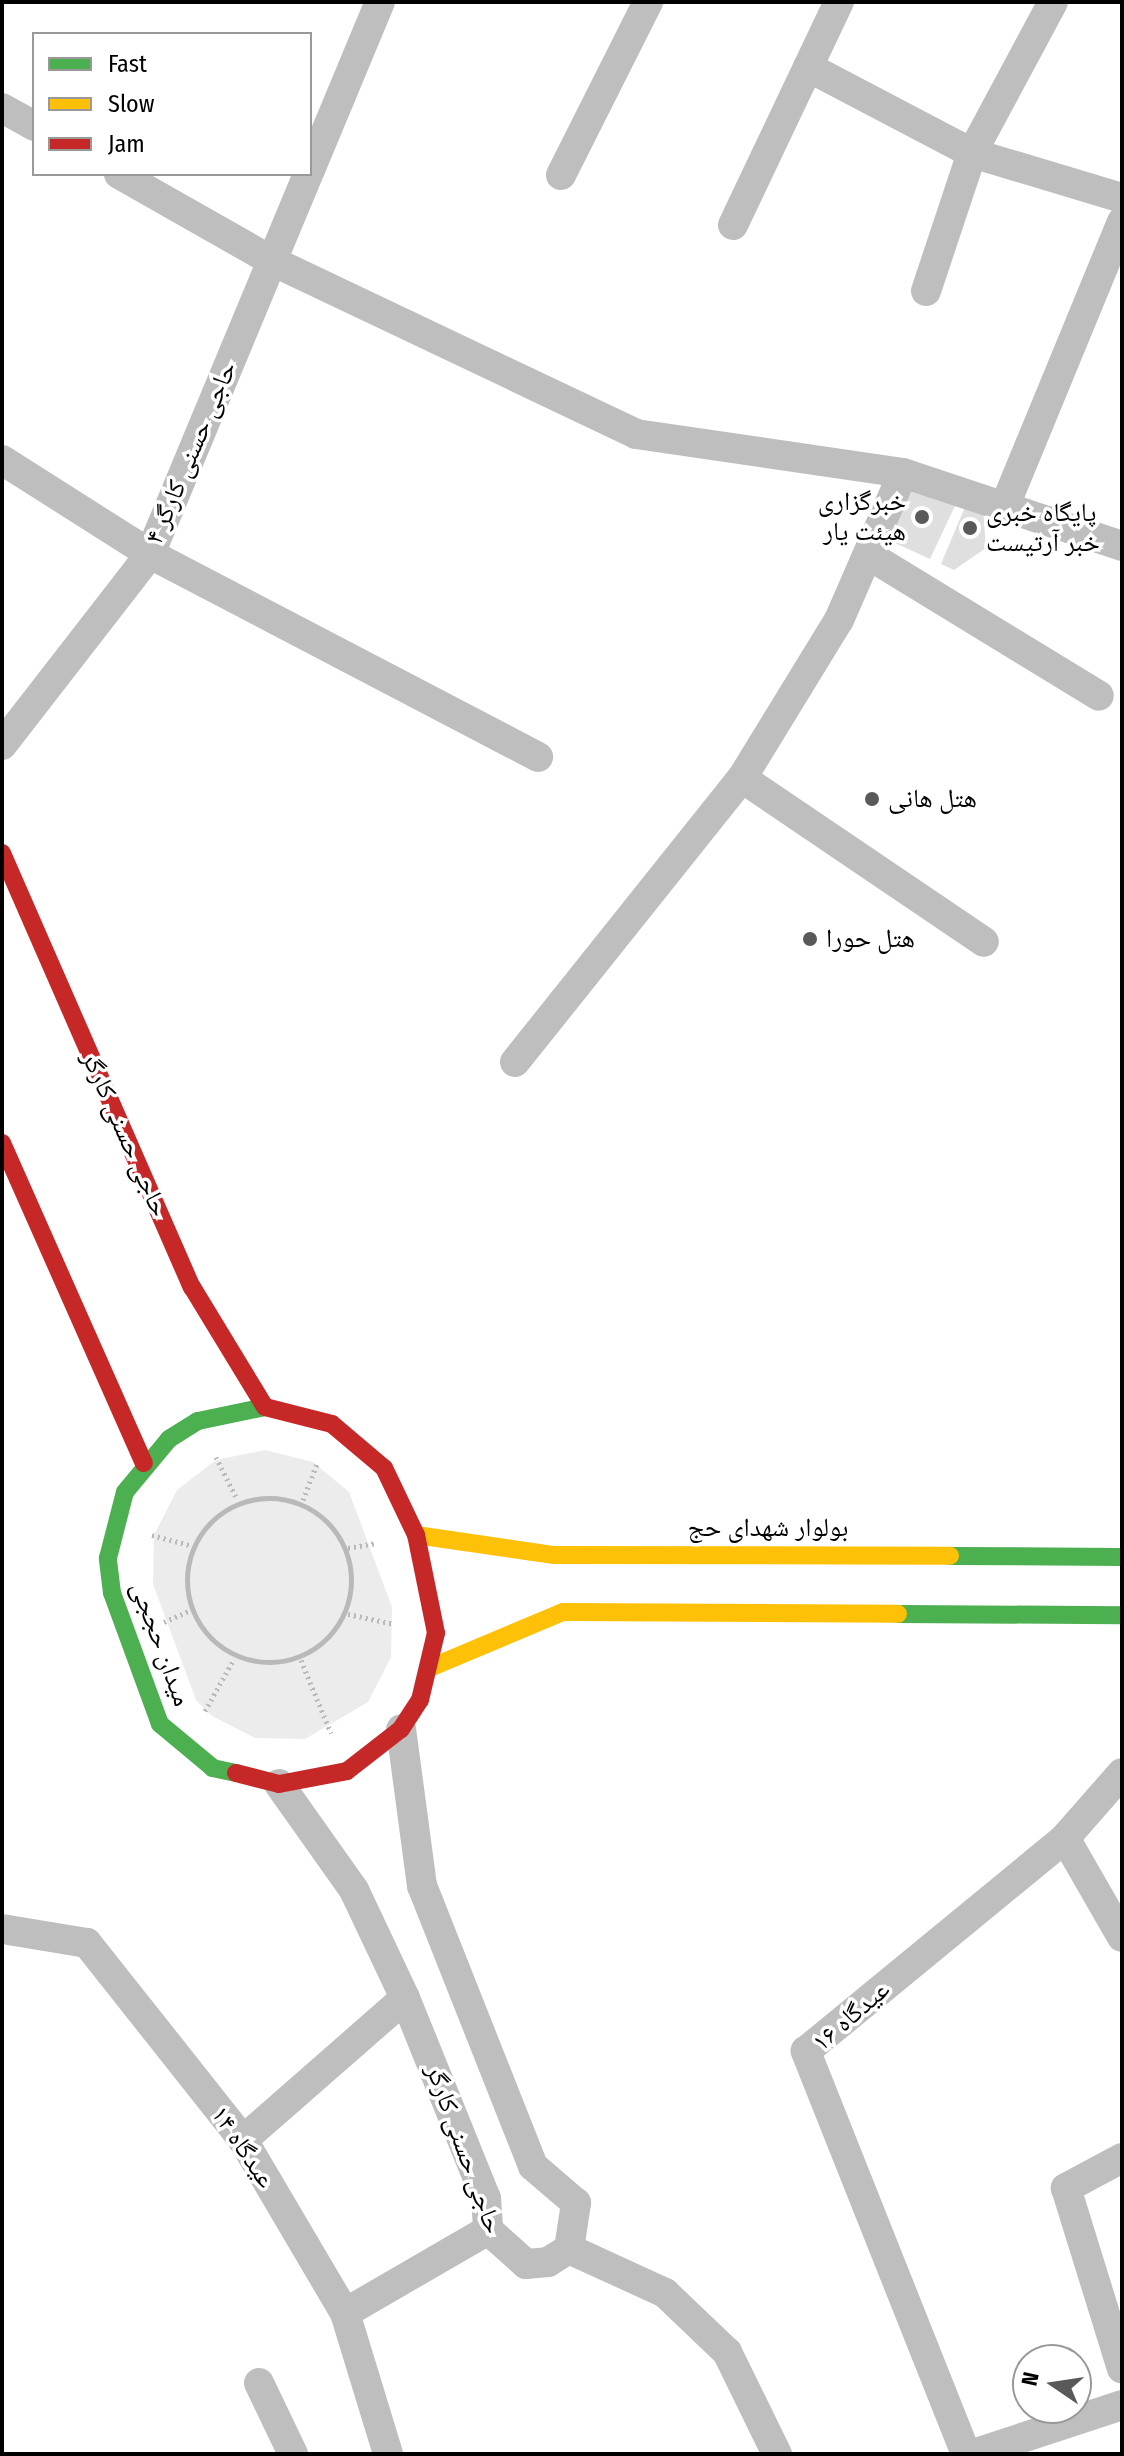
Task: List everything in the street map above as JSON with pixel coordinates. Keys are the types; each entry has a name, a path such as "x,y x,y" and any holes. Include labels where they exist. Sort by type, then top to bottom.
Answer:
{"street":[{"name":"حاجی حسنی کارگر ۴","path":"312,165 380,2"},
{"path":"561,175 648,2"},
{"path":"733,225 839,2"},
{"path":"926,291 972,153 1053,2"},
{"path":"808,67 972,153 1122,198"},
{"path":"2,108 32,125"},
{"path":"123,176 272,261 636,434 903,473 1006,503 1122,546"},
{"name":"حاجی حسنی کارگر ۴","path":"2,745 150,554 307,176"},
{"path":"1006,503 1122,222"},
{"path":"2,460 150,554 538,757"},
{"path":"515,1062 742,778 870,556 903,473"},
{"path":"870,556 1099,696"},
{"path":"742,778 984,942"},
{"name":"حاجی حسنی کارگر","path":"2,853 192,1287 265,1407"},
{"path":"2,1143 144,1463"},
{"name":"میدان حججی","path":"265,1407 311,1416 361,1443 384,1468 416,1535 433,1599 432,1667 401,1729 347,1771 279,1784 245,1780 184,1748 160,1724 112,1593 113,1524 144,1463 198,1421 265,1407"},
{"name":"بولوار شهدای حج","path":"416,1535 553,1555 1122,1557"},
{"path":"432,1667 563,1612 1122,1615"},
{"path":"401,1729 422,1886 533,2166 576,2203 569,2249 665,2293 727,2352 777,2454"},
{"name":"عیدگاه ۱۶","path":"966,2454 806,2051 1065,1838 1122,1773"},
{"name":"حاجی حسنی کارگر","path":"279,1784 354,1890 405,1998 486,2198 488,2230 526,2264 569,2249"},
{"path":"1065,1838 1122,1937"},
{"name":"عیدگاه ۱۴","path":"2,1929 87,1943 243,2140 345,2313 388,2454"},
{"path":"243,2140 405,1998"},
{"path":"1122,2158 1066,2188 1122,2369"},
{"path":"345,2313 488,2230"},
{"path":"259,2383 293,2454"},
{"path":"973,2454 1122,2405"}],"path":[{"path":"237,1499 303,1500 348,1548 348,1614 301,1660 234,1659 189,1611 190,1545 237,1499"},
{"path":"184,1748 234,1659"},
{"path":"301,1660 347,1771"}],"shaded area":[{"path":"265,1450 313,1462 349,1492 392,1607 391,1657 368,1702 305,1739 255,1738 212,1716 196,1700 153,1584 154,1535 177,1490 216,1460"}],"building":[{"name":"خبرگزاری هیئت یار","path":"910,478 960,495 930,559 886,539"},
{"name":"پایگاه خبری خبر آرتیست","path":"967,502 983,507 986,548 954,570 941,564"}],"traffic: fast":[{"path":"236,1773 213,1768 160,1724 112,1593 108,1558 125,1492 169,1439 198,1421 265,1407"},
{"path":"950,1556 1122,1557"},
{"path":"898,1614 1122,1615"}],"traffic: slow":[{"path":"416,1535 553,1555 950,1556"},
{"path":"432,1667 563,1612 898,1614"}],"traffic: jam":[{"path":"2,853 192,1287 265,1407"},
{"path":"2,1143 144,1463"},
{"path":"236,1773 279,1784 347,1771 401,1729 420,1700 436,1633 416,1535 384,1468 332,1424 265,1407"}],"place":[{"name":"خبرگزاری هیئت یار","path":"922,517"},
{"name":"پایگاه خبری خبر آرتیست","path":"970,528"},
{"name":"هتل هانی","path":"872,799"},
{"name":"هتل حورا","path":"810,939"}]}
